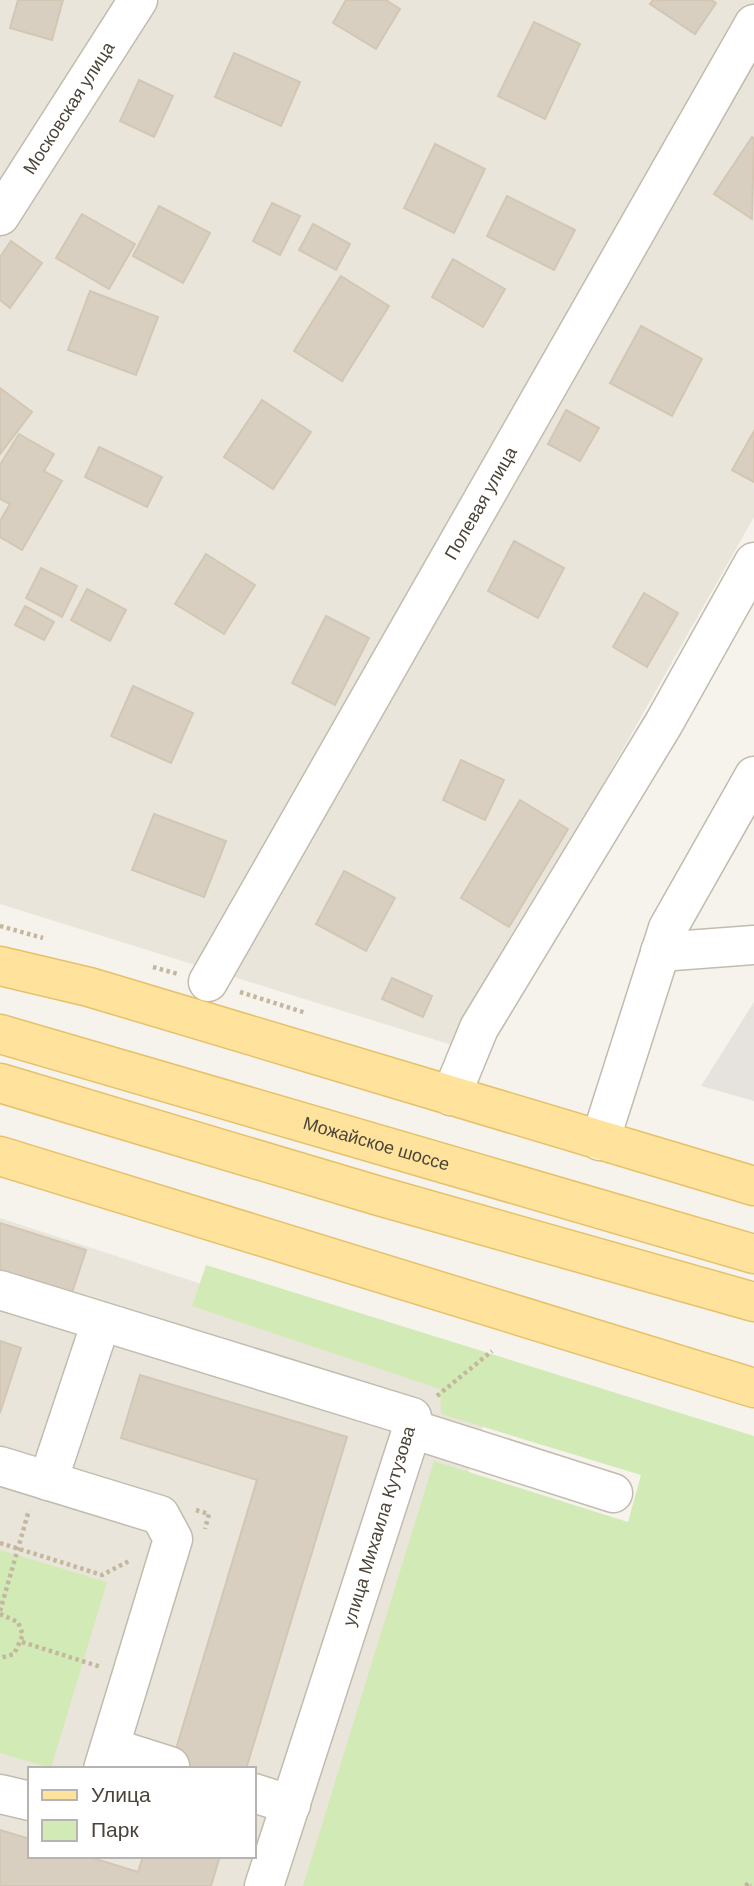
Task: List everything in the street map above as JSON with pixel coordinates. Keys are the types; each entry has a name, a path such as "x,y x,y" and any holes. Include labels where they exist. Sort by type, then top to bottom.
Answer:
{"main road":[{"path":"0,966 89,988 754,1186"},
{"name":"Можайское шоссе","path":"0,1034 754,1254"},
{"path":"0,1083 366,1192 754,1302"},
{"path":"0,1156 754,1388"}],"street":[{"name":"Московская улица","path":"0,216 138,0"},
{"name":"Полевая улица","path":"208,982 754,24"},
{"path":"451,1096 479,1028 664,723 754,562"},
{"path":"600,1141 668,928 754,776"},
{"path":"660,952 754,945"},
{"name":"улица Михаила Кутузова","path":"0,1290 412,1423 264,1886"},
{"path":"48,1481 101,1322"},
{"path":"412,1423 612,1493"},
{"path":"0,1466 160,1515 173,1539 107,1758 170,1766"},
{"path":"0,1794 28,1801"},
{"path":"256,1794 291,1805"}],"path":[{"path":"412,1423 492,1351"},
{"path":"0,1543 102,1575 173,1539 209,1514"},
{"path":"0,1658 14,1654 22,1642 18,1622 0,1613 18,1548"},
{"path":"22,1642 132,1677"},
{"path":"746,1886 751,1886"}],"shaded area":[{"path":"0,0 754,0 754,517 455,1046 0,904"},
{"path":"754,1002 754,1101 701,1086"},
{"path":"0,1218 497,1381 340,1886 0,1886"}],"green space":[{"path":"206,1265 754,1436 754,1886 303,1886 434,1461 628,1522 641,1475 441,1414 440,1389 192,1306"},
{"path":"0,1550 107,1582 51,1767 0,1753"}],"building":[{"path":"18,0 63,0 52,40 10,28"},
{"path":"346,0 386,0 400,9 376,49 333,23"},
{"path":"653,0 711,0 716,3 695,34 650,4"},
{"path":"534,22 580,44 545,119 498,96"},
{"path":"234,53 300,82 281,126 215,97"},
{"path":"139,80 173,96 154,137 120,121"},
{"path":"752,137 754,139 752,219 714,194"},
{"path":"435,144 485,169 454,233 404,208"},
{"path":"507,196 575,230 554,270 487,236"},
{"path":"272,203 300,216 280,255 253,241"},
{"path":"159,206 210,233 183,283 133,256"},
{"path":"82,214 135,244 109,289 56,258"},
{"path":"313,224 350,244 336,270 299,250"},
{"path":"11,241 42,263 10,308 0,300 0,257"},
{"path":"453,259 505,289 483,327 432,297"},
{"path":"341,276 389,306 342,381 294,351"},
{"path":"90,291 158,317 136,375 68,350"},
{"path":"641,326 702,359 672,416 610,383"},
{"path":"0,388 32,412 0,454"},
{"path":"262,400 311,432 273,489 224,457"},
{"path":"566,410 599,428 580,461 548,444"},
{"path":"754,431 754,482 732,470"},
{"path":"19,434 54,454 44,471 62,481 22,550 0,537 0,521 10,504 0,499 0,465"},
{"path":"99,447 162,477 147,507 85,477"},
{"path":"514,541 564,568 538,618 488,591"},
{"path":"206,554 255,585 224,634 175,604"},
{"path":"41,568 77,586 62,617 26,598"},
{"path":"87,589 126,610 110,641 71,620"},
{"path":"644,593 678,613 647,667 613,647"},
{"path":"25,606 54,622 44,640 15,625"},
{"path":"326,616 369,638 335,705 292,683"},
{"path":"133,686 193,713 171,763 111,736"},
{"path":"461,760 504,780 485,820 443,800"},
{"path":"520,800 568,829 509,927 461,898"},
{"path":"154,814 226,841 204,897 132,870"},
{"path":"344,871 395,898 366,951 316,924"},
{"path":"392,978 432,996 423,1017 382,999"},
{"path":"0,1223 86,1250 67,1308 0,1286"},
{"path":"0,1341 21,1348 0,1413"},
{"path":"140,1375 347,1437 247,1767 171,1767 257,1480 121,1438"},
{"path":"0,1830 28,1838 28,1858 92,1858 138,1872 142,1858 219,1858 211,1886 0,1886"}]}
